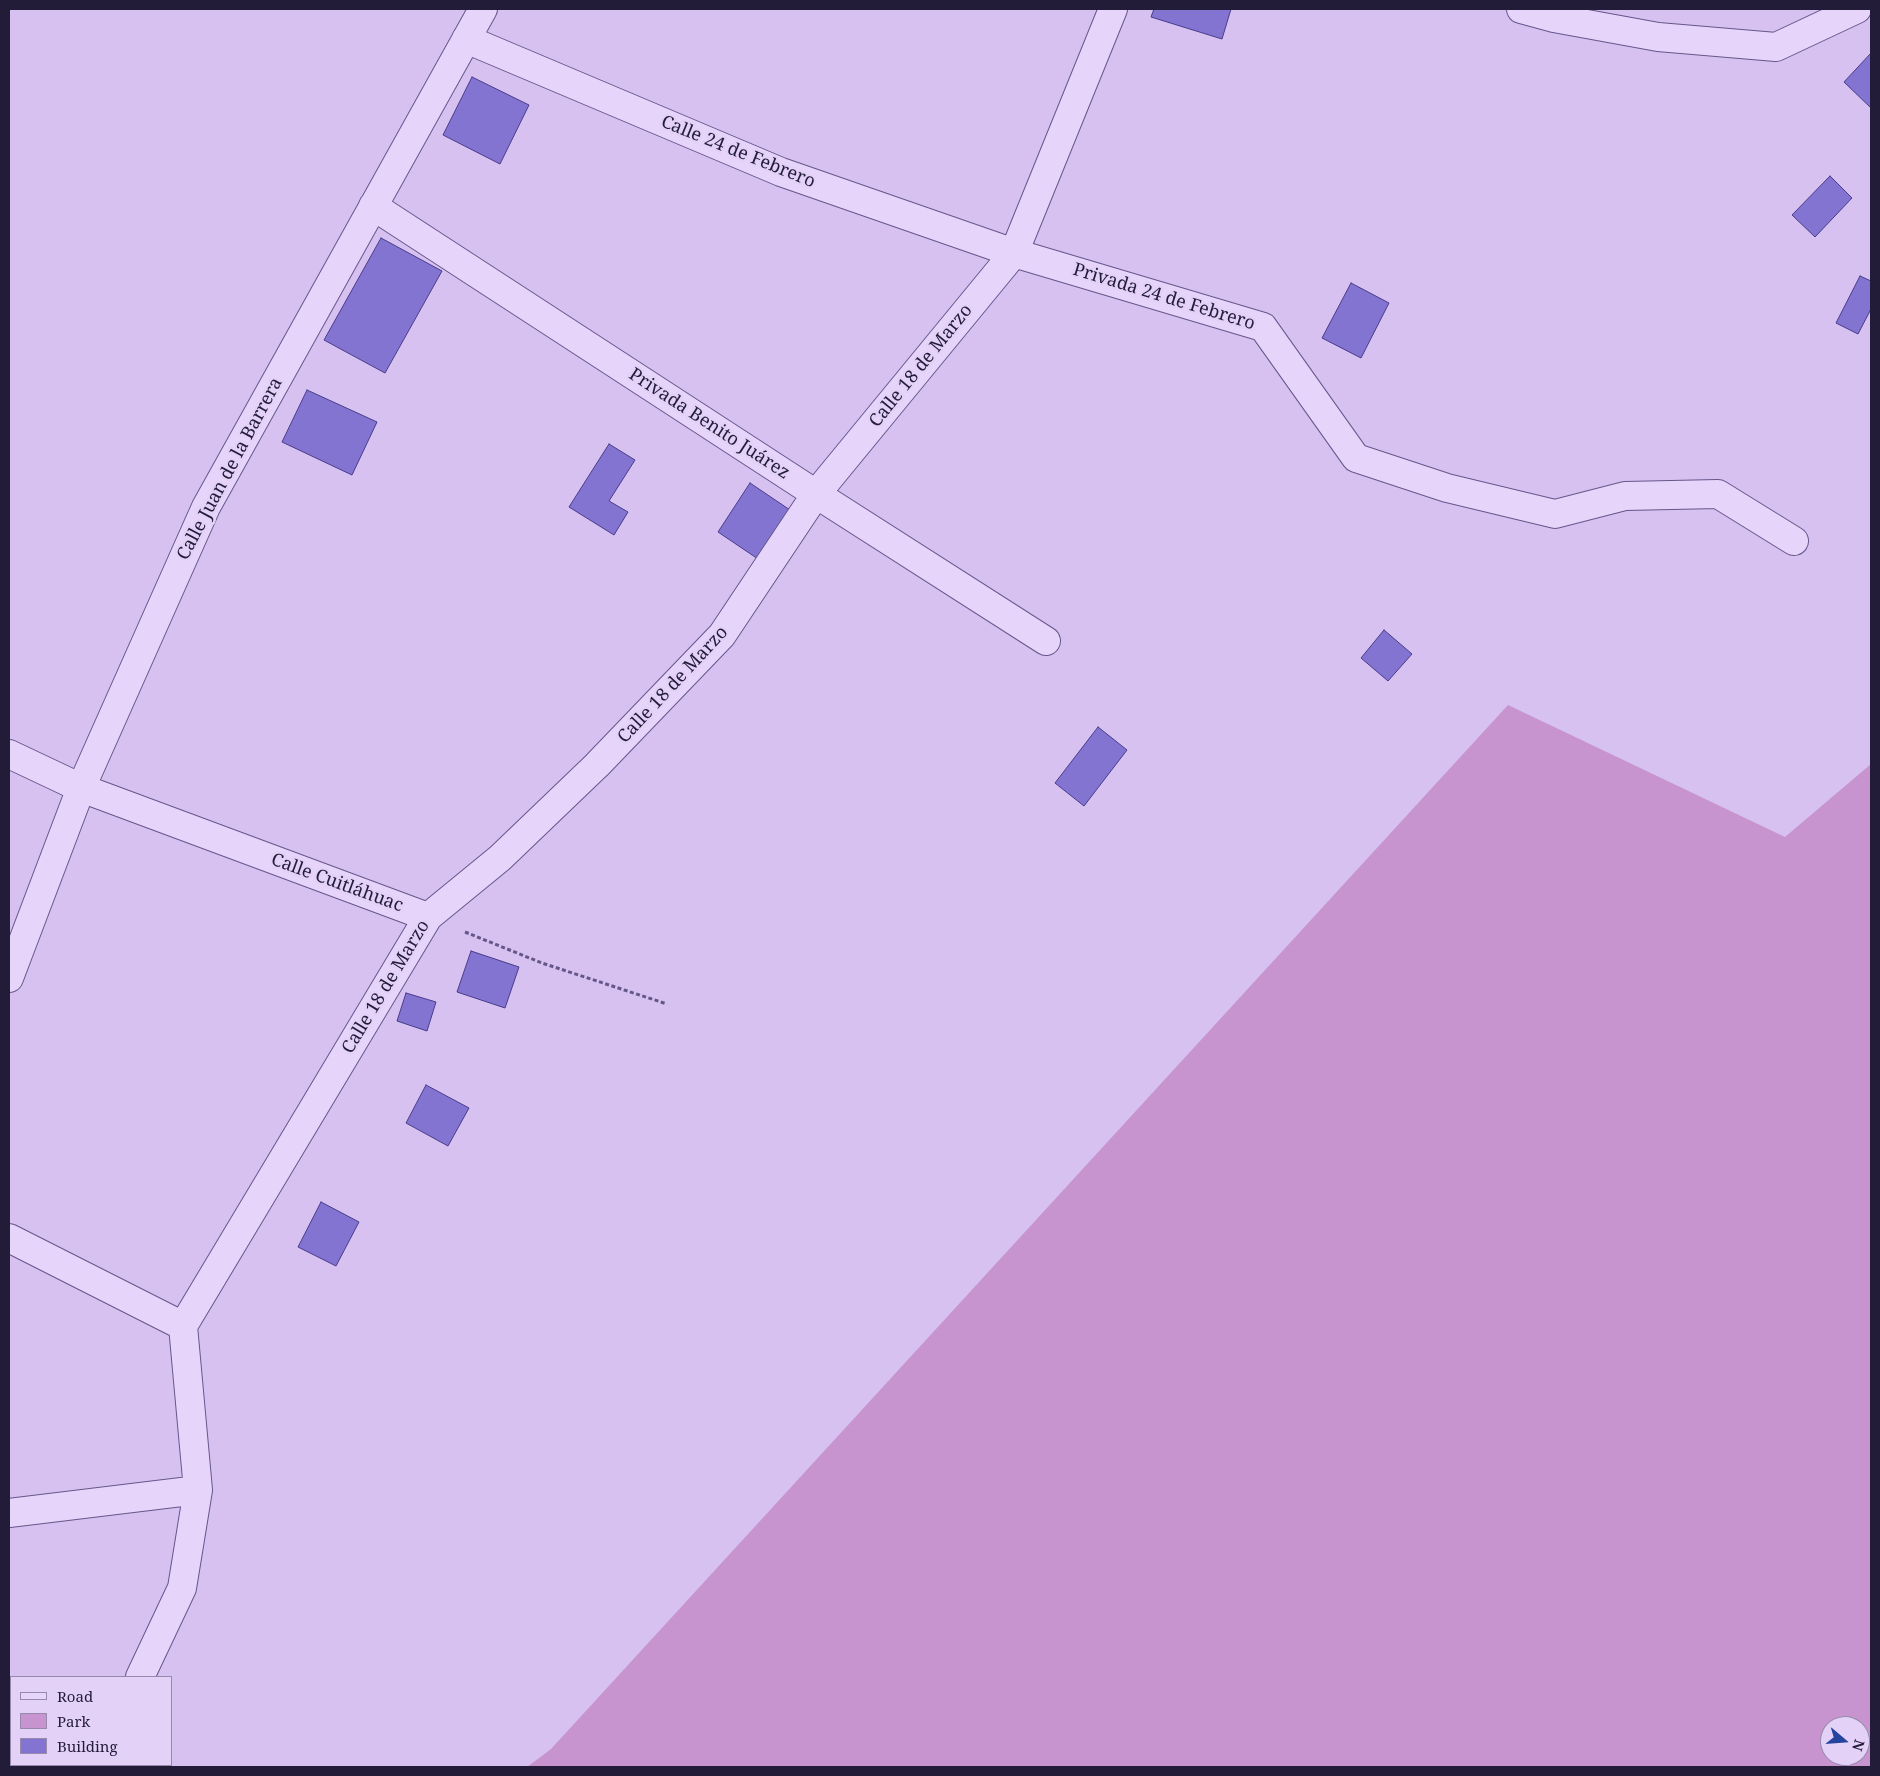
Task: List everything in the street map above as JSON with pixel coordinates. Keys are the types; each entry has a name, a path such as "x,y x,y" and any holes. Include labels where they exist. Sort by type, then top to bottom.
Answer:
{"street":[{"name":"Calle Juan de la Barrera","path":"9,978 81,788 206,507 482,9"},
{"name":"Calle 18 de Marzo","path":"183,1326 428,916 507,852 597,765 722,635 816,494 1014,253 1113,9"},
{"path":"1521,9 1558,14 1658,37 1776,47 1857,9"},
{"name":"Calle 24 de Febrero","path":"466,38 781,172 1014,253"},
{"name":"Privada Benito Juárez","path":"373,206 1046,641"},
{"name":"Privada 24 de Febrero","path":"1014,253 1263,327 1356,458 1447,488 1555,514 1625,496 1718,494 1794,542"},
{"name":"Calle Cuitláhuac","path":"9,754 81,788 428,916"},
{"path":"9,1238 183,1326 198,1490 182,1588 140,1676"},
{"path":"9,1512 198,1490"}],"path":[{"path":"428,916 542,963 667,1004"}],"green space":[{"path":"1508,705 1785,837 1871,764 1871,1767 527,1767 551,1749"}],"building":[{"path":"1154,9 1231,9 1222,39 1151,17"},
{"path":"1871,53 1871,108 1844,82"},
{"path":"472,77 529,105 500,164 443,135"},
{"path":"1830,176 1852,198 1815,237 1792,215"},
{"path":"381,238 442,271 385,373 324,340"},
{"path":"1860,276 1871,281 1871,309 1858,334 1836,323"},
{"path":"1351,283 1389,303 1361,358 1322,338"},
{"path":"307,390 377,422 352,475 282,442"},
{"path":"609,444 635,460 609,501 628,512 614,535 569,507"},
{"path":"750,483 796,514 764,563 718,532"},
{"path":"1384,630 1412,654 1388,681 1361,658"},
{"path":"1098,727 1127,750 1084,806 1055,783"},
{"path":"471,951 519,967 505,1008 457,992"},
{"path":"406,993 436,1002 427,1031 397,1021"},
{"path":"426,1085 469,1108 448,1146 406,1123"},
{"path":"321,1202 359,1222 336,1266 298,1247"}]}
